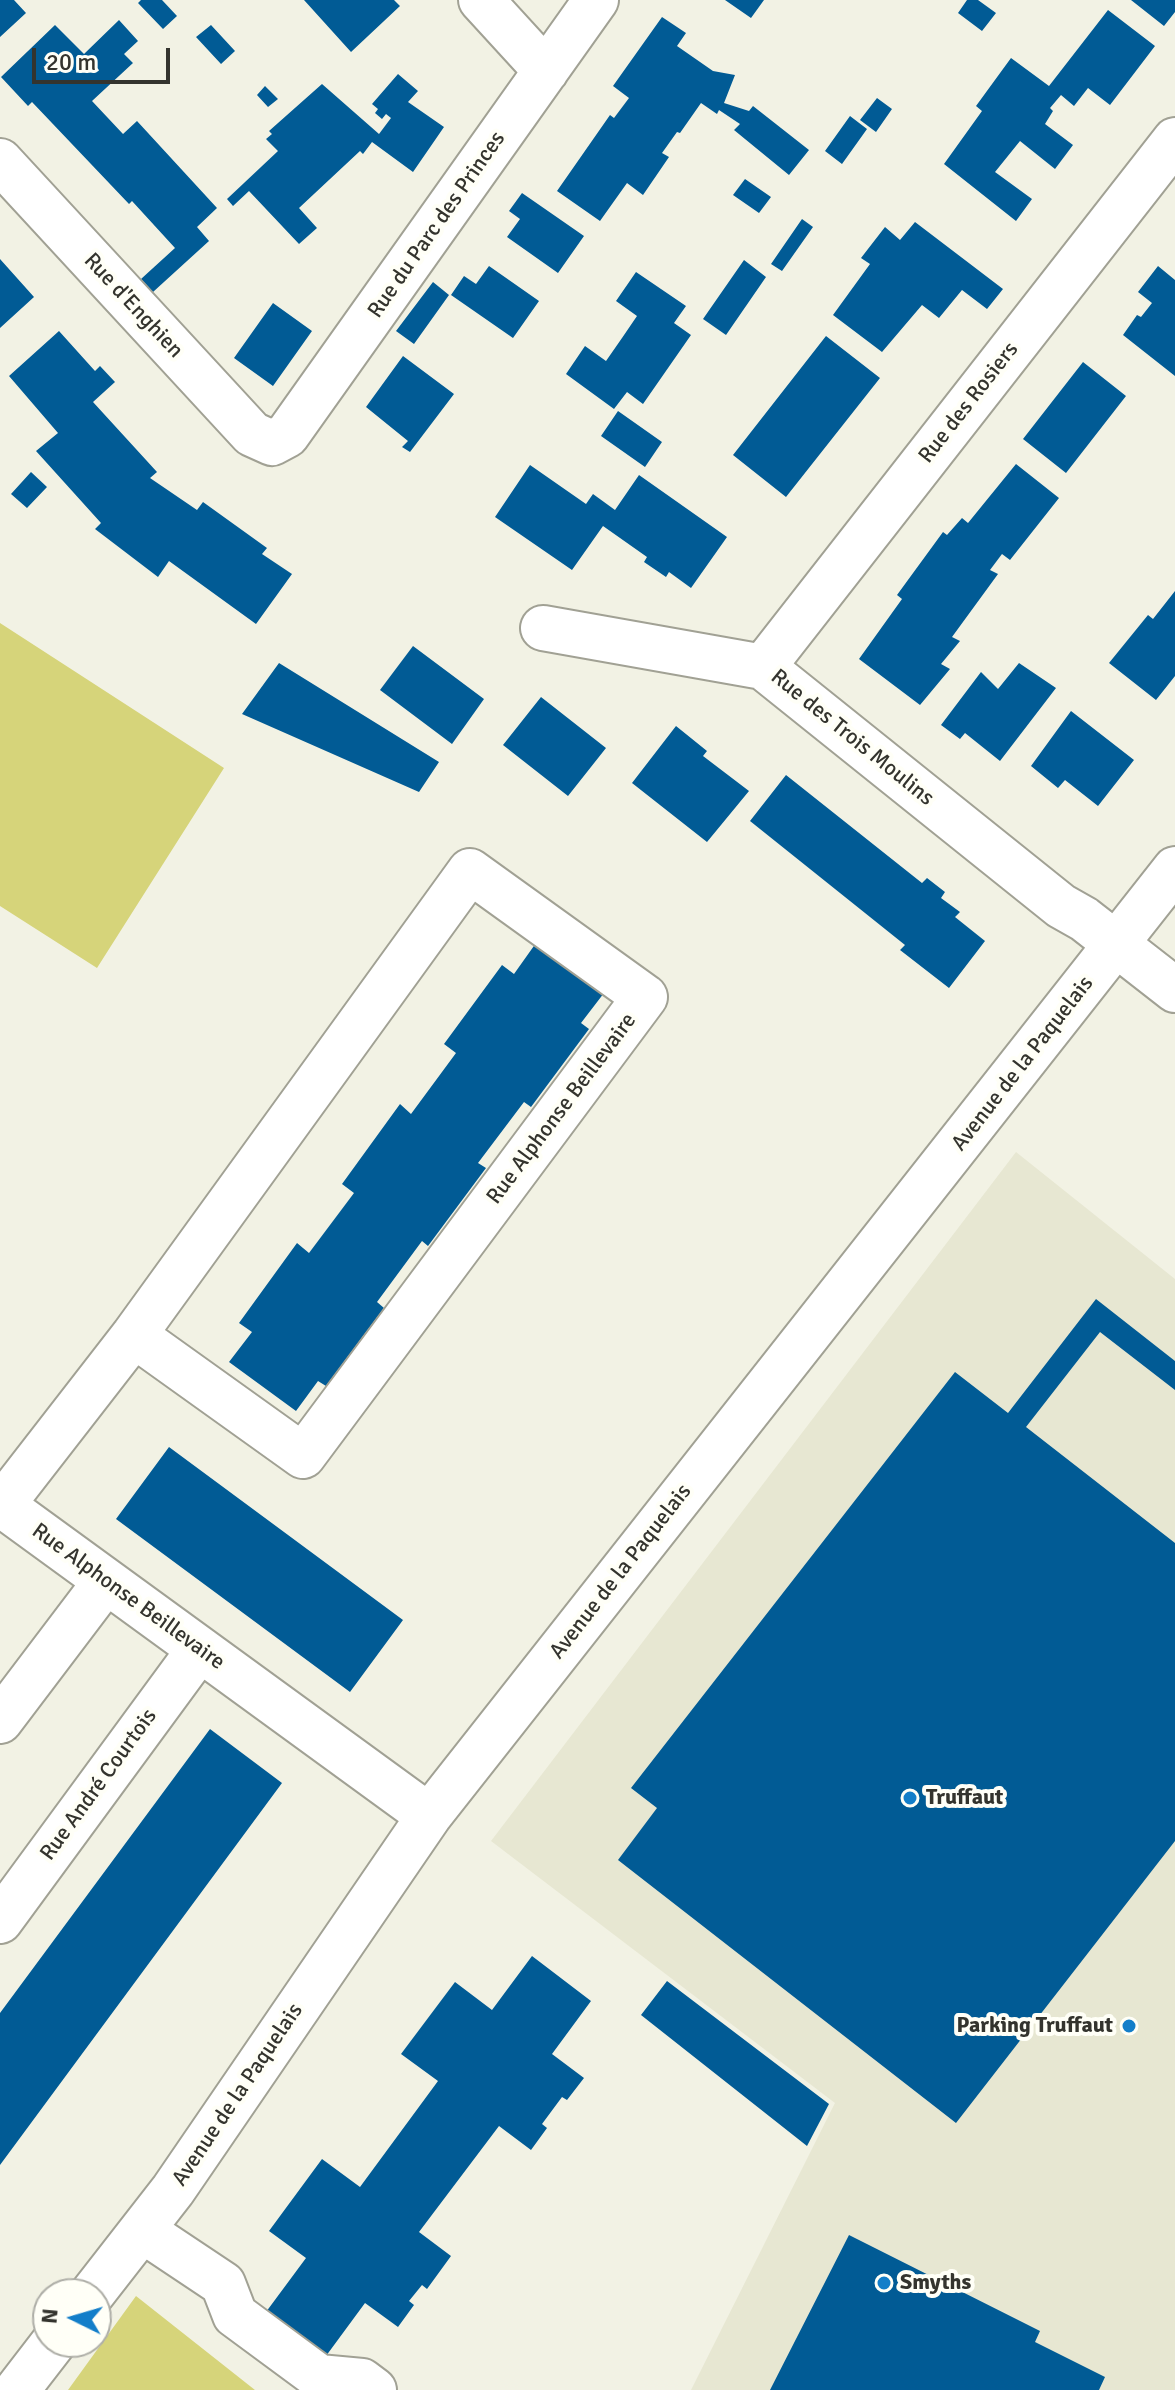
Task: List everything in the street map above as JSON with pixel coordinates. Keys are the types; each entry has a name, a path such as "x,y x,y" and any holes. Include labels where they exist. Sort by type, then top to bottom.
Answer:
{"street":[{"path":"481,0 546,71"},
{"name":"Rue du Parc des Princes","path":"272,443 287,435 596,0"},
{"name":"Rue des Rosiers","path":"763,667 1175,140"},
{"name":"Rue d'Enghien","path":"0,161 252,434 272,443"},
{"name":"Rue des Trois Moulins","path":"543,628 763,667 1061,906 1117,944 1175,990"},
{"name":"Avenue de la Paquelais","path":"104,2278 173,2190 429,1816 1175,869"},
{"name":"Rue Alphonse Beillevaire","path":"134,1335 303,1456 645,997 470,871 134,1335 1,1506 429,1816"},
{"path":"0,1721 106,1581"},
{"name":"Rue André Courtois","path":"0,1921 199,1650"},
{"path":"142,2230 223,2284 235,2315 319,2377 362,2381 374,2390"},
{"path":"17,2390 42,2358"}],"shaded area":[{"path":"0,623 224,768 97,968 0,906"},
{"path":"1016,1152 1175,1279 1175,2390 691,2390 835,2103 491,1841"},
{"path":"136,2296 255,2390 68,2390 91,2358 112,2358 112,2329"}],"building":[{"path":"0,0 14,0 26,13 0,37"},
{"path":"141,0 162,0 177,16 163,29 138,3"},
{"path":"304,0 394,0 400,6 351,52"},
{"path":"725,0 764,0 751,18"},
{"path":"967,0 978,0 996,13 982,31 958,13"},
{"path":"1131,0 1175,0 1175,12 1164,26"},
{"path":"1108,10 1155,46 1110,105 1088,88 1074,106 1061,95 1050,108 1053,111 1045,124 1073,145 1055,169 1020,141 995,172 1032,199 1016,221 944,164 982,111 976,106 1011,58 1049,86"},
{"path":"662,17 686,33 677,46 713,71 735,75 724,103 749,111 753,106 809,150 789,175 734,130 740,124 701,103 662,153 669,157 643,195 627,183 600,221 557,191 610,115 614,118 629,98 613,86"},
{"path":"119,20 138,41 124,54 133,63 92,101 123,134 137,121 217,208 197,227 209,241 153,292 141,279 175,248 32,102 28,106 1,77 55,25 84,54"},
{"path":"211,25 235,51 221,64 196,37"},
{"path":"398,74 418,91 408,102 444,127 413,172 372,142 363,154 360,151 299,208 317,228 299,244 249,191 233,206 227,199 278,151 266,139 272,134 269,131 322,84 379,134 391,118 386,114 382,119 375,113 378,109 372,104"},
{"path":"265,86 278,99 268,107 257,95"},
{"path":"877,98 892,109 876,132 860,120"},
{"path":"850,116 867,129 842,164 825,151"},
{"path":"745,179 771,197 759,213 733,195"},
{"path":"522,193 584,236 558,273 507,237 520,219 509,211"},
{"path":"802,219 813,227 782,271 771,264"},
{"path":"915,222 1003,289 987,309 962,290 939,318 922,305 882,352 833,315 870,264 861,258 885,227 900,240"},
{"path":"0,259 34,297 0,328"},
{"path":"744,260 766,277 726,335 703,319"},
{"path":"489,266 539,301 513,338 451,295 464,276 476,284"},
{"path":"1158,266 1175,280 1175,376 1123,335 1137,315 1141,317 1152,303 1138,292"},
{"path":"636,272 686,306 674,323 691,335 643,404 627,392 614,409 566,374 585,346 606,361 622,338 637,316 616,301"},
{"path":"433,282 449,295 414,344 396,331"},
{"path":"273,303 312,331 273,386 234,358"},
{"path":"59,331 95,371 100,366 115,382 93,402 157,472 150,478 197,510 203,502 267,548 262,554 292,574 256,624 169,561 158,577 95,529 101,523 36,451 58,433 9,376"},
{"path":"826,336 880,378 786,497 733,455"},
{"path":"403,356 454,394 410,452 402,447 408,441 366,407"},
{"path":"1083,362 1126,396 1066,473 1023,439"},
{"path":"618,411 662,442 645,467 601,436"},
{"path":"1016,464 1059,498 1010,560 1002,554 990,570 998,574 952,637 960,641 941,664 950,669 920,705 859,659 902,599 897,595 943,532 947,535 962,518 968,523"},
{"path":"530,465 586,504 593,494 615,510 639,475 727,537 691,588 669,572 666,577 644,562 647,557 603,526 572,570 495,517"},
{"path":"31,472 47,487 27,508 11,494"},
{"path":"1175,591 1175,676 1156,700 1109,663 1148,615 1153,619"},
{"path":"413,646 484,699 452,744 380,690"},
{"path":"279,663 439,762 419,792 242,714"},
{"path":"1019,663 1056,688 1000,761 965,733 960,739 941,725 981,672 998,689"},
{"path":"541,697 606,748 568,796 503,745"},
{"path":"1071,711 1134,760 1098,806 1065,780 1058,788 1031,766"},
{"path":"676,726 707,751 703,756 749,791 707,842 632,783"},
{"path":"786,775 922,883 927,878 945,892 941,898 960,912 955,917 985,941 949,988 900,950 905,945 750,821"},
{"path":"536,943 604,993 581,1023 589,1029 531,1107 524,1102 478,1163 486,1168 428,1246 422,1241 377,1302 384,1308 326,1386 318,1381 296,1411 229,1362 252,1332 239,1323 297,1243 309,1253 354,1193 342,1184 400,1104 411,1114 456,1053 444,1044 502,965 514,974"},
{"name":"Truffaut","path":"1096,1299 1175,1361 1175,1390 1100,1332 1026,1427 1175,1543 1175,1841 956,2123 618,1860 657,1808 631,1788 955,1372 1008,1413"},
{"path":"169,1447 403,1620 350,1692 116,1519"},
{"path":"210,1729 282,1783 0,2165 0,2013"},
{"path":"532,1956 591,2001 552,2054 584,2078 567,2100 562,2097 542,2124 547,2128 531,2150 499,2126 419,2232 451,2256 427,2289 422,2285 409,2301 414,2305 398,2327 365,2303 326,2356 266,2312 306,2258 269,2231 322,2159 360,2187 438,2081 401,2054 455,1982 492,2010"},
{"path":"667,1981 829,2104 807,2146 641,2015"},
{"name":"Smyths","path":"849,2235 1040,2331 1035,2342 1105,2377 1099,2390 770,2390"}],"place":[{"name":"Truffaut","path":"910,1798"},
{"name":"Parking Truffaut","path":"1129,2026"},
{"name":"Smyths","path":"884,2283"}]}
